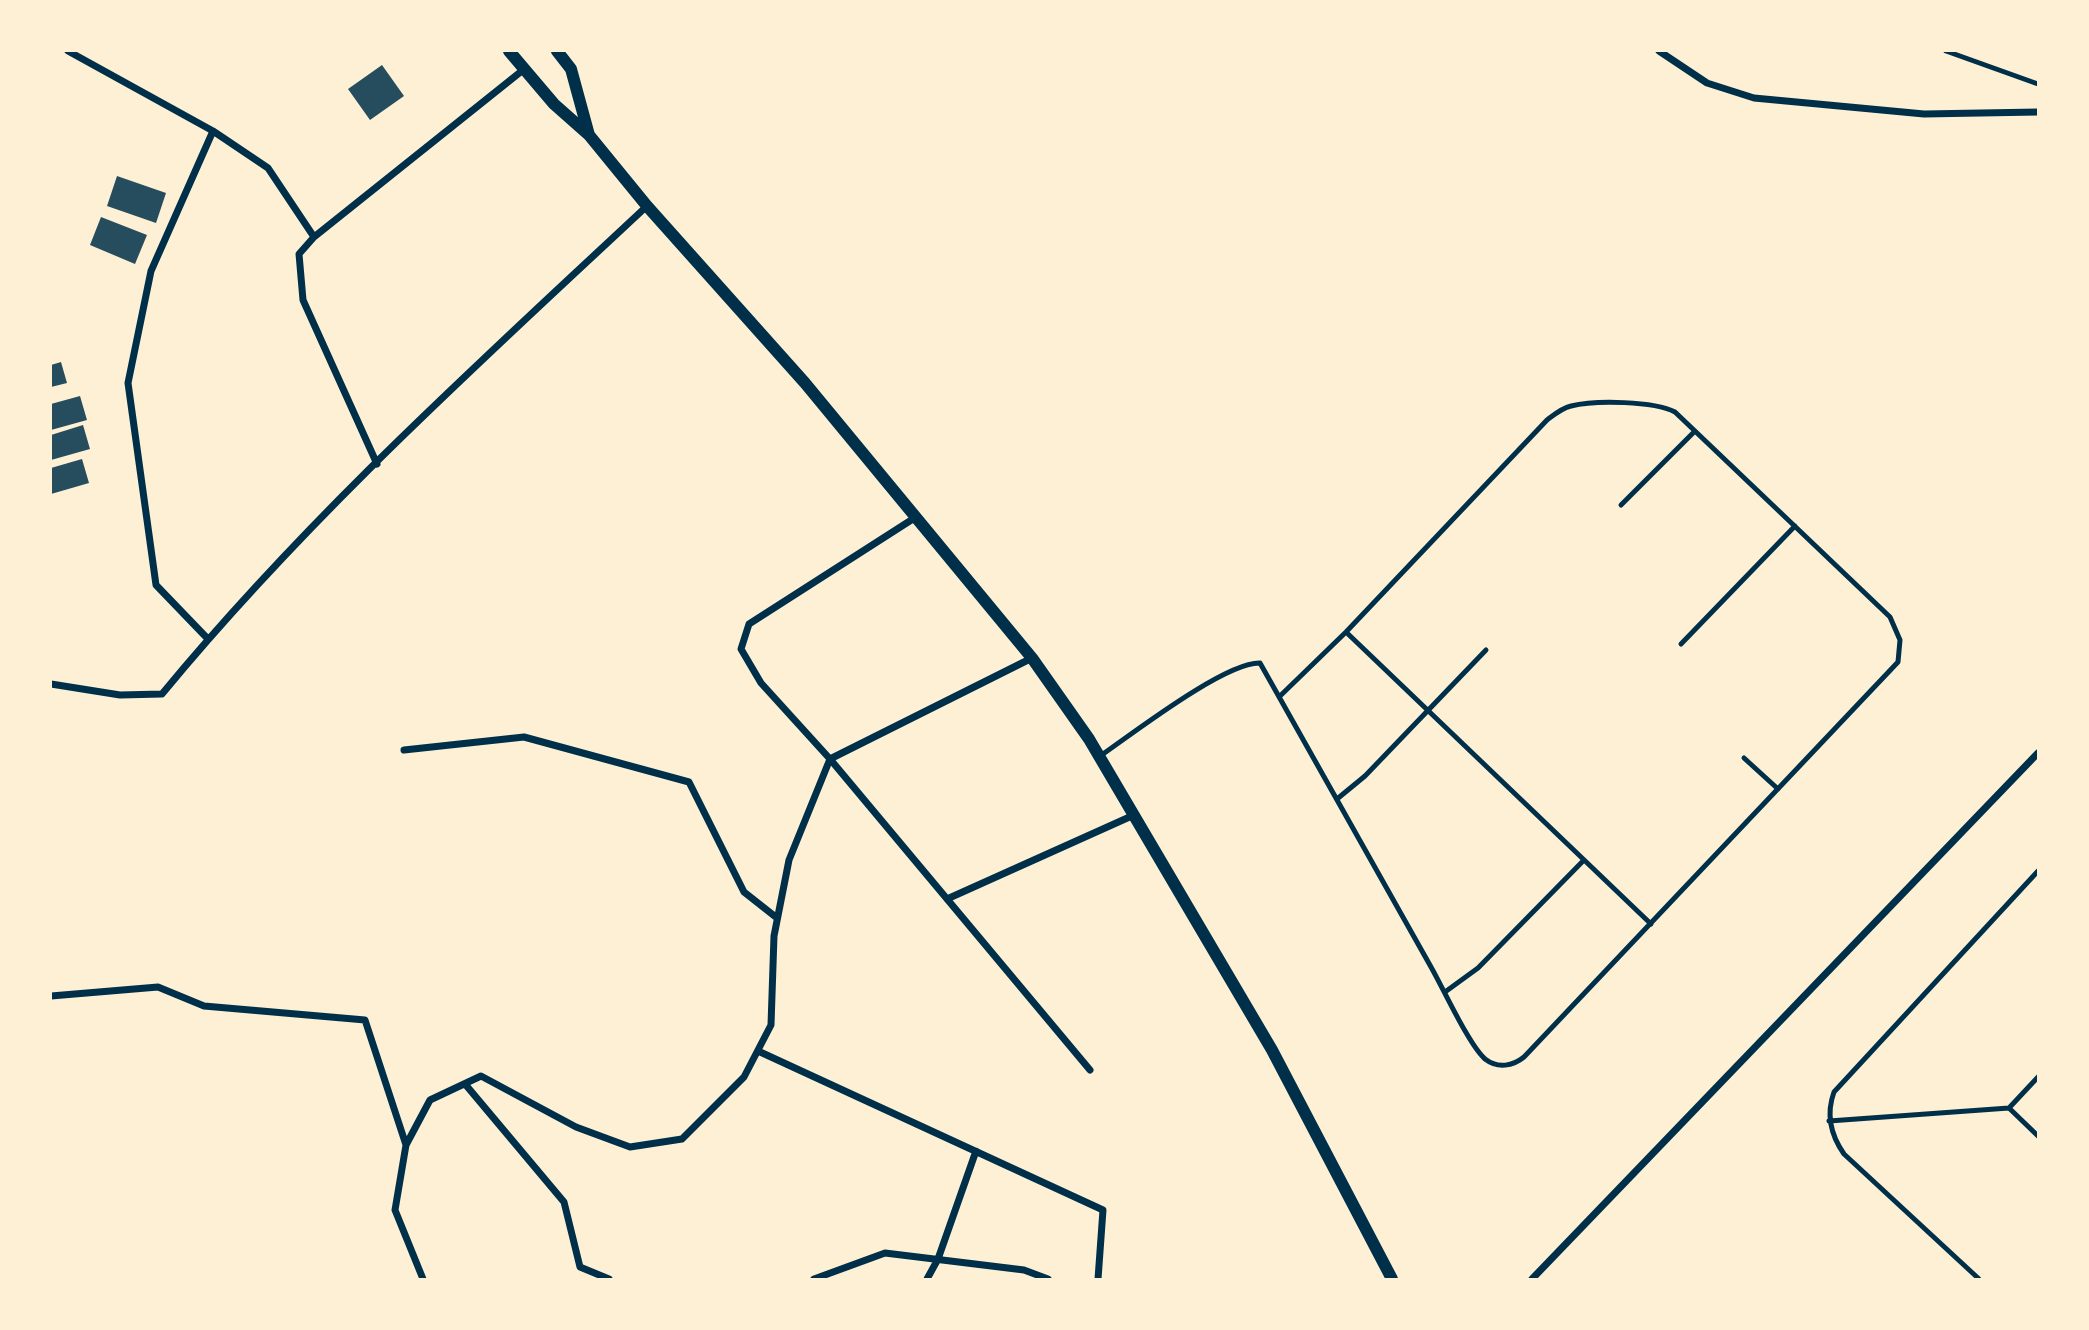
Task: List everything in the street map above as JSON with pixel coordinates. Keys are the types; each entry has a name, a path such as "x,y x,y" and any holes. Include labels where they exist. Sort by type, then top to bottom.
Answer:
{"street":[{"path":"68,51 213,131 268,168 314,237"},
{"path":"509,51 523,70 589,135 647,206 805,383 1032,658 1100,757 1272,1050 1392,1279"},
{"path":"557,51 570,69 589,135"},
{"path":"1659,51 1707,83 1754,98 1924,114 2038,112"},
{"path":"377,464 303,299 299,254 314,237 523,70"},
{"path":"207,638 156,585 128,383 151,271 213,131"},
{"path":"51,684 120,695 162,694 207,638 377,464 459,382 647,206"},
{"path":"916,517 749,624 741,649 754,671 1090,1070"},
{"path":"423,1279 394,1210 406,1145 430,1100 481,1076 576,1126 630,1147 682,1139 744,1077 771,1025 778,918 789,860 830,759 1032,658"},
{"path":"404,750 524,737 689,782 744,892 778,918"},
{"path":"1532,1279 2038,753"},
{"path":"947,898 1134,815"},
{"path":"51,996 158,987 204,1006 365,1020 406,1145"},
{"path":"758,1051 1103,1210 1098,1279"},
{"path":"465,1084 564,1202 580,1267 609,1279"},
{"path":"927,1279 938,1259 976,1151"},
{"path":"814,1279 886,1253 1024,1270 1048,1279"}],"lane":[{"path":"1946,51 2038,84"},
{"path":"1100,757 1164,712 1250,663 1261,663 1279,696 1479,1052 1492,1063 1509,1065 1524,1057 1778,789 1898,662 1900,652 1898,632 1890,617 1675,412 1661,405 1572,406 1547,420 1346,632 1279,696"},
{"path":"1621,505 1695,431"},
{"path":"1681,644 1795,526"},
{"path":"1346,632 1650,924"},
{"path":"1337,799 1365,776 1486,650"},
{"path":"1744,758 1778,789"},
{"path":"1445,992 1478,968 1584,860"},
{"path":"1979,1279 1843,1154 1829,1121 1834,1092 2038,871"},
{"path":"1829,1121 2009,1108 2038,1077"},
{"path":"2009,1108 2038,1136"}],"building":[{"path":"382,65 404,96 370,120 348,89"},
{"path":"117,176 166,193 156,223 107,206"},
{"path":"101,217 147,235 135,264 90,245"},
{"path":"61,362 67,383 51,387 51,365"},
{"path":"80,396 87,420 51,430 51,404"},
{"path":"83,425 90,449 51,460 51,435"},
{"path":"82,459 89,483 51,494 51,468"}]}
